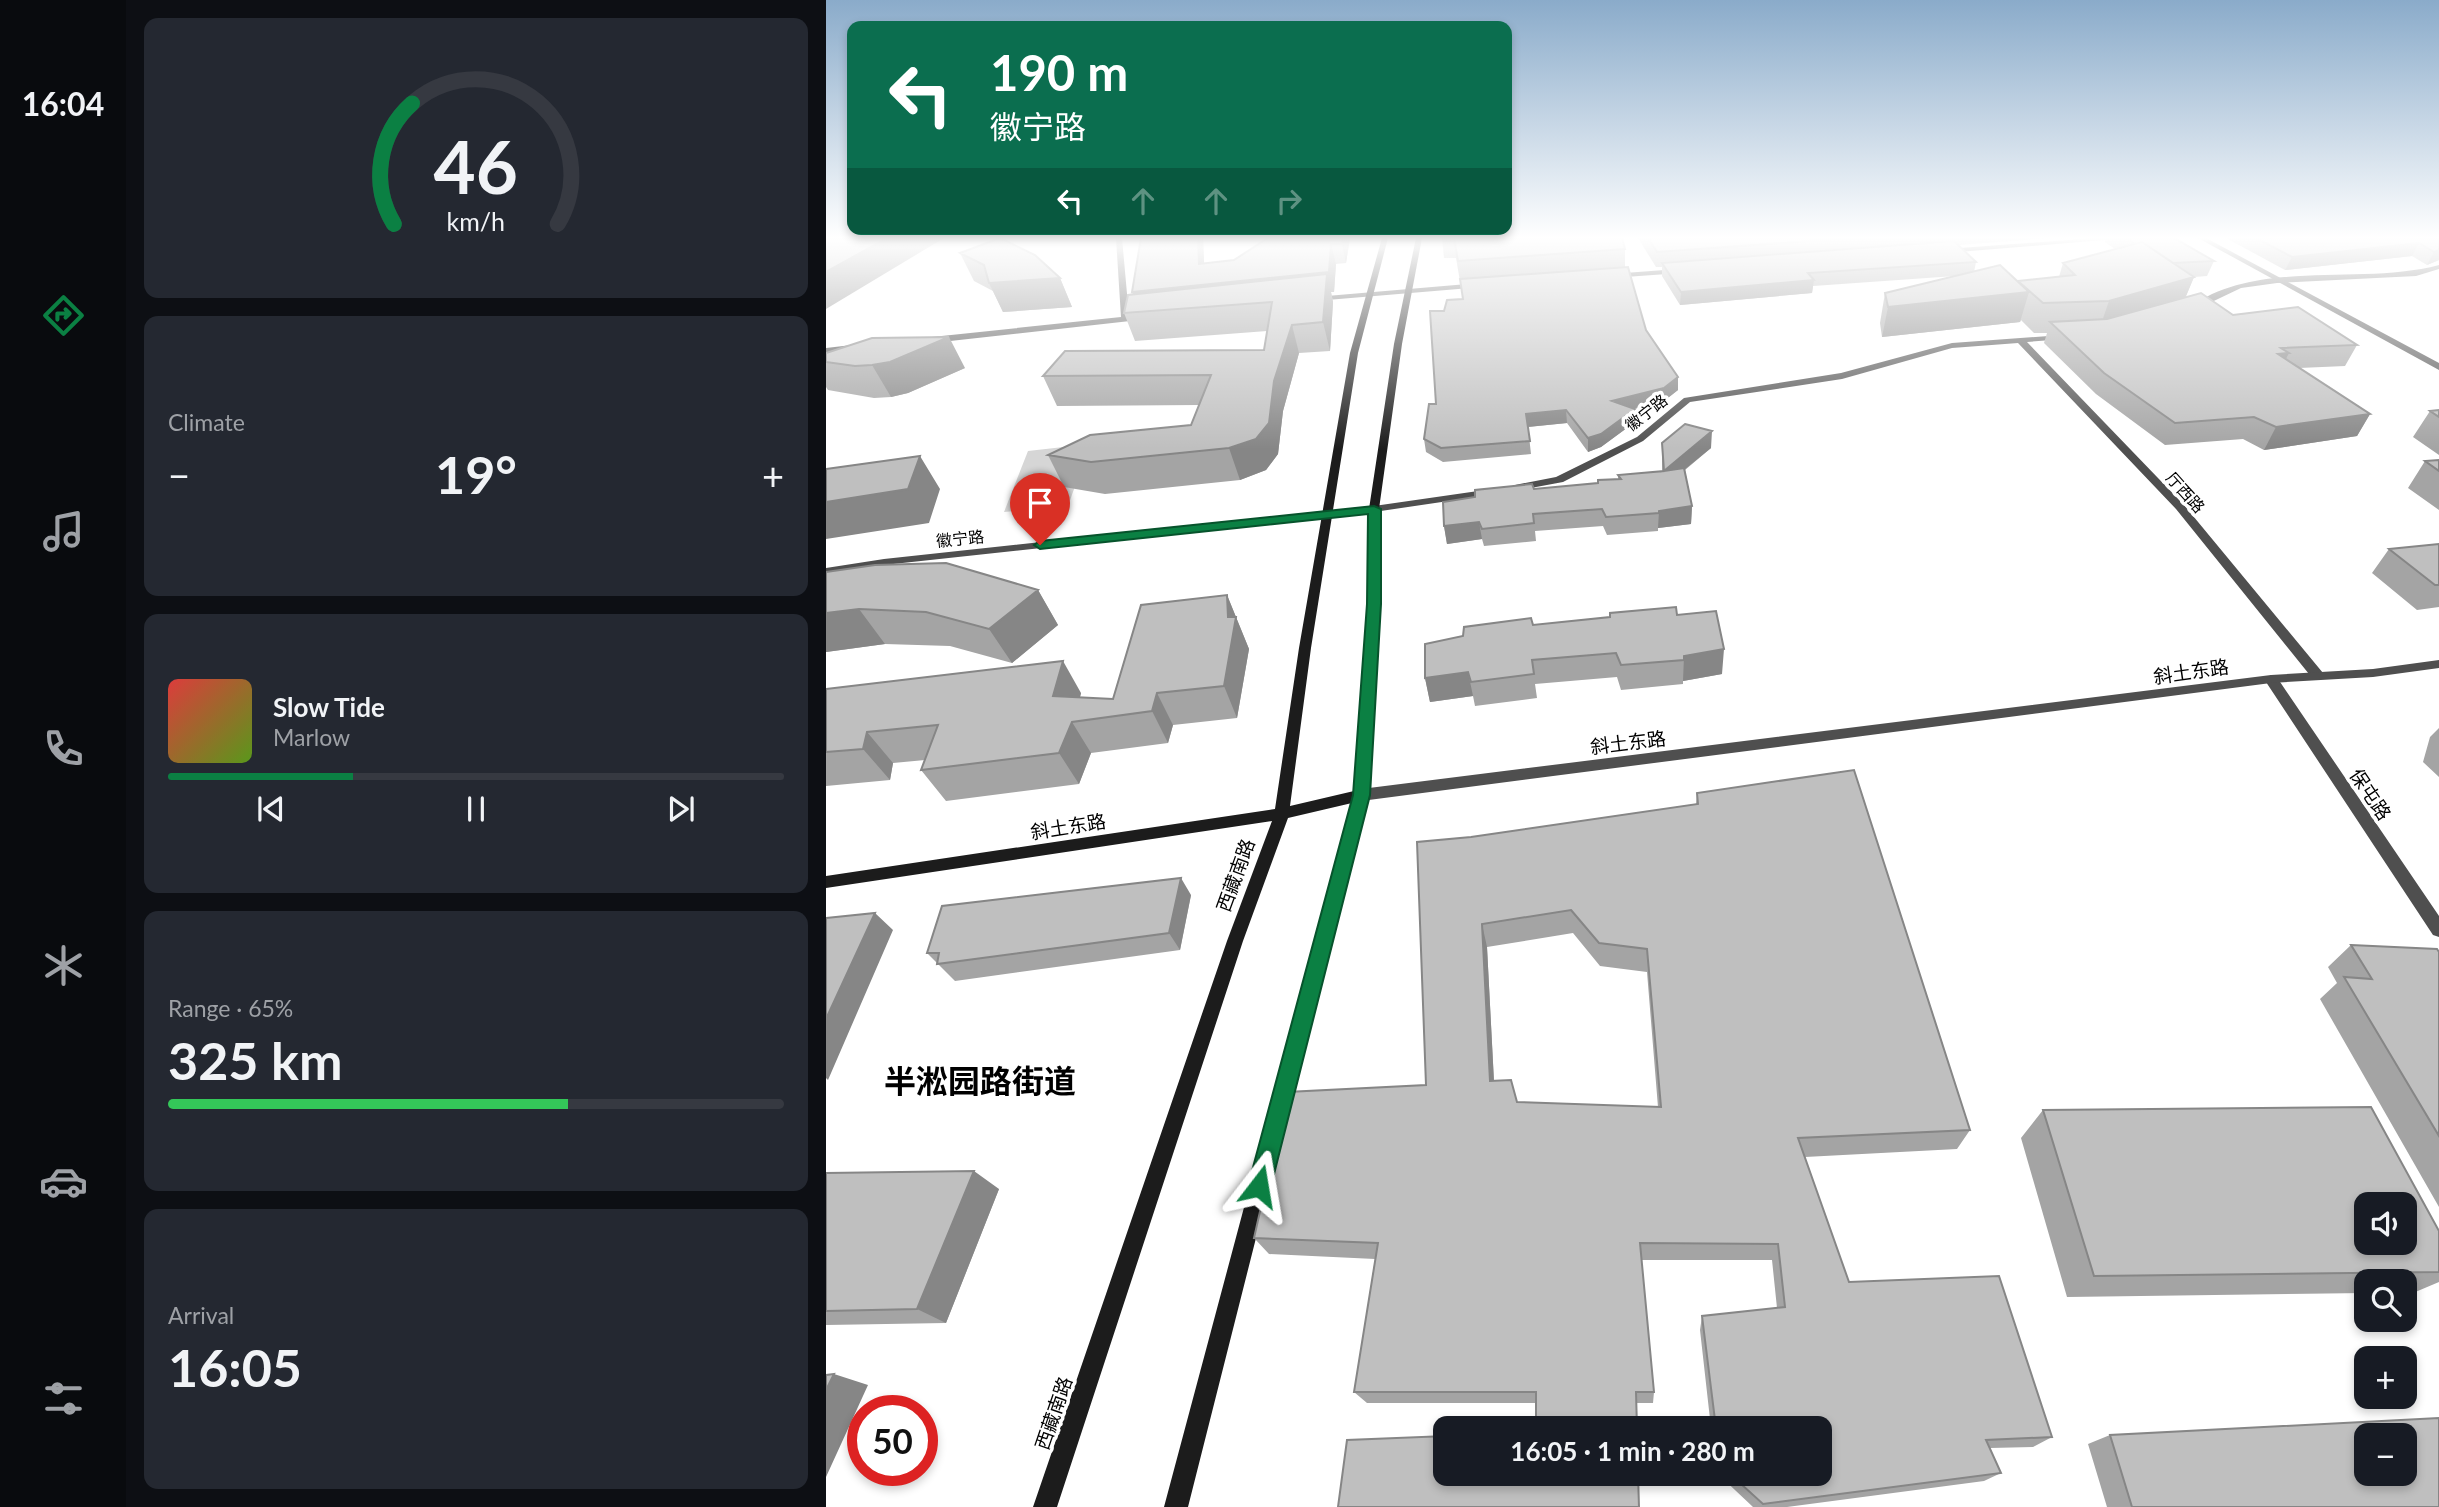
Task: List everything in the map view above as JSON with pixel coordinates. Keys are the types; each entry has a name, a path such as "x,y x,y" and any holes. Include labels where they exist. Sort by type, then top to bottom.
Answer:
{"main road":[{"name":"西藏南路","path":"1045,1507 1230,954 1282,814 1327,513 1354,353 1367,308"},
{"path":"1176,1507 1361,795 1374,604 1374,509 1398,344 1407,308"},
{"name":"斜土东路","path":"826,882 1282,814 1361,795"}],"street":[{"path":"1124,308 1125,319"},
{"path":"2184,311 2190,308"},
{"path":"2328,308 2439,367"},
{"path":"919,341 1152,316"},
{"name":"徽宁路","path":"826,571 1374,509 1559,480 1640,439 1687,400 1842,376 1952,346 2076,336"},
{"name":"厅西路","path":"2019,339 2180,507 2318,676"},
{"path":"826,351 866,347"},
{"name":"斜土东路","path":"1361,795 2271,679 2374,673 2439,664"},
{"name":"保屯路","path":"2271,679 2439,930"}],"shaded area":[{"path":"1090,444 1068,506 1004,512 1028,451"}],"building":[{"path":"1125,308 1187,308 1124,313"},
{"path":"1271,308 1324,308 1323,322 1292,325 1274,381 1269,423 1256,439 1229,448 1091,462 1048,455 1090,435 1191,425 1211,375 1043,376 1065,351 1264,350"},
{"path":"1445,308 1640,308 1646,330 1678,377 1664,388 1612,401 1635,409 1601,434 1588,438 1566,410 1526,414 1530,441 1441,448 1424,439 1429,404 1436,404 1430,311 1444,311"},
{"path":"2146,308 2223,308 2233,315 2300,308 2357,345 2281,348 2289,353 2278,354 2370,414 2276,427 2254,417 2175,423 2104,373 2050,322 2107,319"},
{"path":"949,337 890,362 855,366 826,362 826,353 872,338"},
{"path":"2439,410 2439,417 2430,411"},
{"path":"1685,424 1712,431 1664,471 1662,443"},
{"path":"920,456 908,489 826,502 826,469"},
{"path":"2439,460 2439,471 2425,461"},
{"path":"1684,468 1692,506 1659,513 1606,517 1602,509 1533,514 1534,523 1482,529 1479,522 1444,526 1443,502 1475,497 1475,490 1532,484 1534,489 1598,483 1598,480 1621,479 1618,475"},
{"path":"2439,544 2439,585 2435,585 2389,549"},
{"path":"946,563 1038,590 989,629 926,612 859,609 826,613 826,572 875,565"},
{"path":"1227,595 1228,617 1236,617 1224,686 1157,693 1152,711 1072,722 1059,753 921,770 938,725 867,732 863,749 826,752 826,689 1063,661 1053,696 1113,699 1141,605"},
{"path":"1676,607 1677,615 1716,611 1724,649 1684,656 1684,660 1621,665 1616,653 1532,660 1534,674 1471,682 1468,672 1425,678 1425,644 1463,636 1464,627 1531,618 1533,625 1610,617 1610,613"},
{"path":"1854,770 1970,1130 1798,1138 1849,1282 1999,1276 2052,1437 1986,1440 2001,1473 1763,1504 1743,1486 1832,1486 1832,1416 1714,1416 1702,1316 1785,1307 1778,1244 1640,1243 1654,1392 1636,1392 1637,1416 1536,1416 1536,1392 1354,1392 1378,1243 1254,1238 1287,1092 1426,1085 1417,842 1471,837 1698,804 1697,793","holes":["1571,910 1599,943 1647,949 1661,1107 1517,1102 1511,1080 1490,1081 1482,924"]},
{"path":"1181,878 1169,933 937,964 939,953 927,953 942,906"},
{"path":"875,913 826,1019 826,918"},
{"path":"2351,945 2437,949 2439,952 2439,1136 2344,977 2372,979"},
{"path":"2371,1107 2439,1231 2439,1272 2417,1272 2417,1269 2354,1269 2354,1273 2094,1276 2043,1110"},
{"path":"974,1171 917,1309 826,1311 826,1173"},
{"path":"834,1374 826,1390 826,1375"},
{"path":"2439,1418 2439,1507 2132,1507 2110,1435"},
{"path":"1433,1437 1433,1486 1638,1486 1639,1507 1338,1507 1347,1440"}],"district":[{"name":"半淞园路街道","path":"980,1080"}],"route":[{"path":"1040,545 1374,509 1374,604 1361,795 1259,1186"}]}
